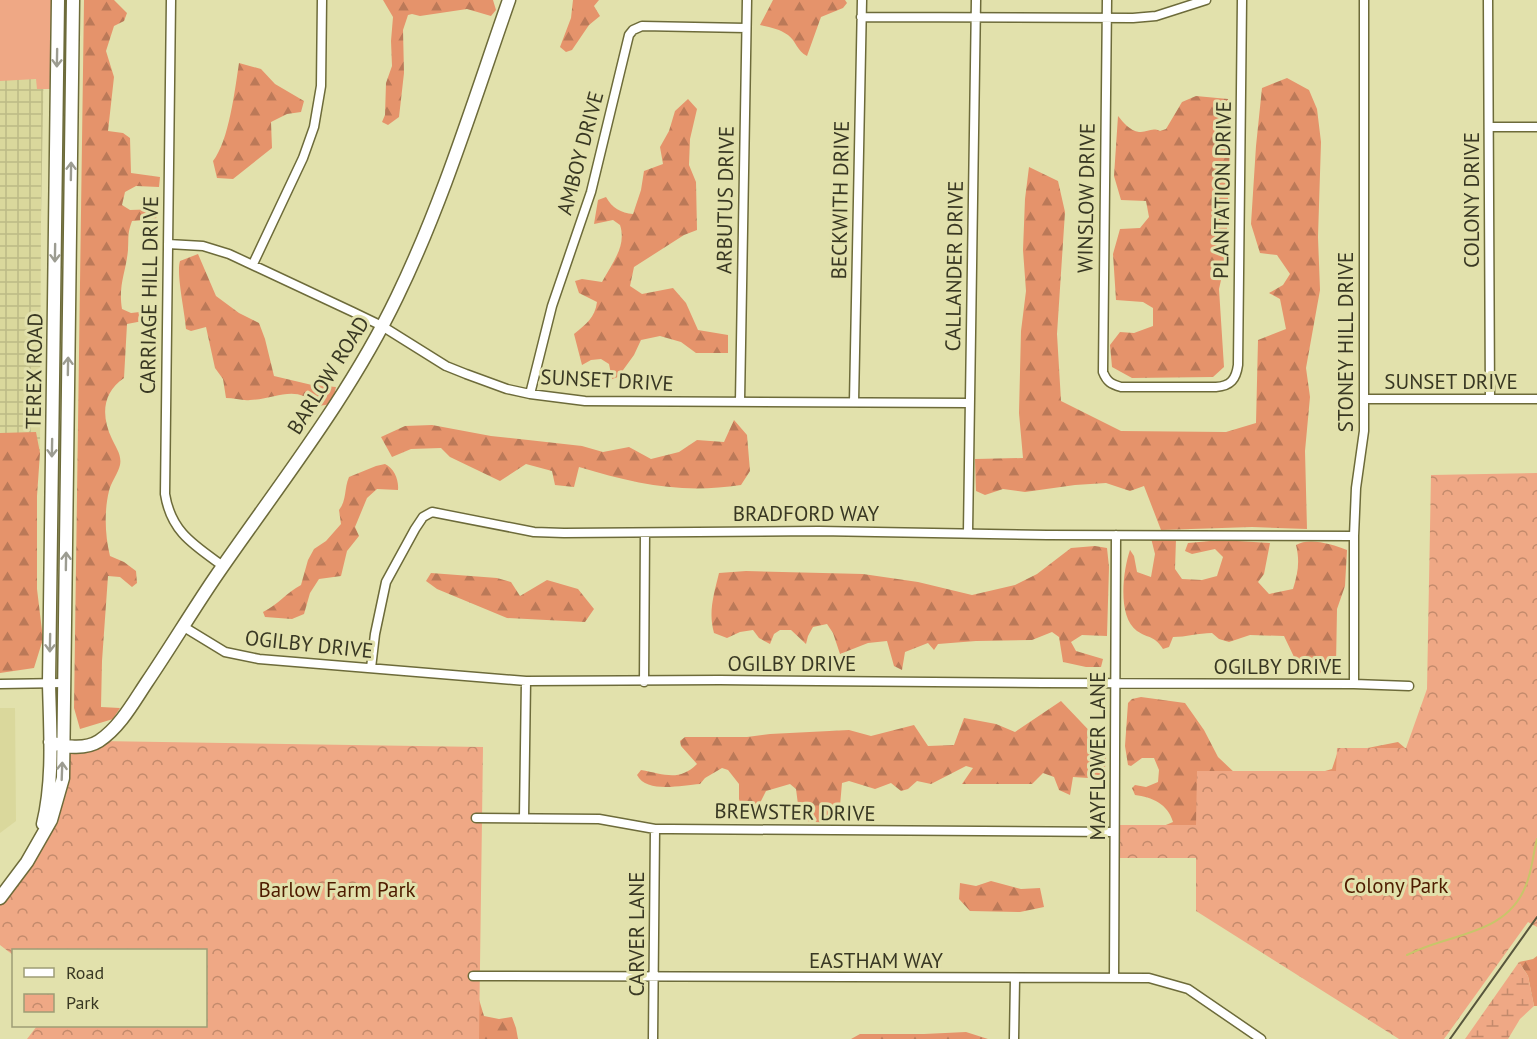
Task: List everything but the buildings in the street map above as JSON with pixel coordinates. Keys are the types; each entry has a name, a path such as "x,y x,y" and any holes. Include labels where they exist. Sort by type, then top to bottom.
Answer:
{"street":[{"name":"TEREX ROAD","path":"50,742 58,0"},
{"name":"TEREX ROAD","path":"63,743 73,0"},
{"name":"CARRIAGE HILL DRIVE","path":"171,0 166,499 173,522 185,538 223,566"},
{"path":"253,264 303,158 314,127 321,86 322,0"},
{"name":"BARLOW ROAD","path":"50,742 86,746 96,743 128,712 223,566 350,382 382,326 426,234 509,0"},
{"name":"ARBUTUS DRIVE","path":"740,401 747,0"},
{"name":"BECKWITH DRIVE","path":"854,402 862,0"},
{"name":"CALLANDER DRIVE","path":"968,532 976,0"},
{"name":"WINSLOW DRIVE","path":"1107,0 1102,361 1106,380 1112,385 1121,387"},
{"path":"861,17 1107,18 1156,16 1206,0"},
{"name":"PLANTATION DRIVE","path":"1121,387 1224,387 1234,380 1238,365 1242,0"},
{"name":"STONEY HILL DRIVE","path":"1354,684 1354,536 1356,488 1364,431 1365,399 1364,0"},
{"name":"COLONY DRIVE","path":"1488,0 1490,399"},
{"name":"AMBOY DRIVE","path":"530,394 552,306 591,192 629,35 642,26 746,28"},
{"path":"57,93 72,93"},
{"path":"1489,127 1537,127"},
{"path":"55,227 70,227"},
{"name":"SUNSET DRIVE","path":"168,244 214,249 253,264 382,326 446,366 507,389 530,394 585,401 969,403"},
{"name":"SUNSET DRIVE","path":"1365,399 1537,399"},
{"name":"BRADFORD WAY","path":"371,668 375,634 386,582 415,529 428,513 441,513 534,532 645,533 718,530 1354,536"},
{"path":"644,682 645,533"},
{"name":"MAYFLOWER LANE","path":"1114,978 1116,535"},
{"name":"OGILBY DRIVE","path":"184,627 225,652 259,660 526,681 720,680 1409,686"},
{"path":"524,818 526,681"},
{"path":"0,684 64,683"},
{"path":"39,840 49,791 50,742"},
{"path":"0,898 27,862 51,820 63,778 63,743"},
{"name":"BREWSTER DRIVE","path":"476,818 599,819 655,829 1114,832"},
{"name":"CARVER LANE","path":"653,1039 655,829"},
{"name":"EASTHAM WAY","path":"473,976 1158,979 1203,998 1261,1039"},
{"path":"1014,1039 1015,979"}],"shaded area":[{"path":"0,0 45,0 40,453 0,453"},
{"path":"0,708 15,708 16,821 0,833"}],"green space":[{"path":"0,0 55,0 52,89 37,89 36,79 0,81"},
{"path":"84,0 114,0 127,13 124,21 114,26 106,51 114,77 108,131 123,133 130,138 131,173 160,177 159,187 136,186 125,192 122,205 130,210 158,209 156,219 132,221 121,293 122,309 131,313 149,311 148,320 127,324 124,378 111,391 105,414 108,430 120,461 107,499 108,548 110,556 136,571 137,583 132,587 120,577 108,576 101,707 120,708 113,719 80,729 74,708"},
{"path":"383,0 493,0 496,10 491,16 467,9 420,16 408,15 403,30 404,73 399,117 388,125 382,122 385,115 386,83 392,66 393,17"},
{"path":"573,0 599,0 594,6 600,16 589,25 572,50 566,52 560,47 571,18"},
{"path":"773,0 845,0 847,3 843,8 821,17 807,56 785,33 760,25"},
{"path":"239,63 261,69 275,84 304,101 301,112 287,114 271,122 272,148 233,179 217,178 213,161 219,152 227,128"},
{"path":"1287,78 1309,90 1317,109 1321,142 1318,237 1320,290 1306,368 1310,397 1305,451 1307,529 1252,527 1161,530 1144,486 1130,491 1106,483 1025,492 1003,489 985,495 976,491 975,459 1023,458 1019,413 1021,331 1026,291 1023,250 1025,199 1029,167 1058,181 1065,212 1057,334 1061,401 1121,431 1226,432 1256,423 1258,340 1286,329 1280,299 1269,293 1283,285 1290,274 1277,255 1260,253 1251,224 1256,146 1262,88"},
{"path":"1196,96 1228,99 1230,141 1226,258 1219,289 1224,367 1213,377 1132,378 1112,367 1110,345 1120,332 1134,333 1153,326 1153,308 1143,302 1116,300 1113,254 1120,229 1140,228 1149,217 1146,201 1121,200 1114,176 1118,116 1133,130 1160,131 1166,129 1182,102"},
{"path":"688,99 697,109 690,139 689,165 696,182 697,230 684,235 634,267 630,286 642,294 673,288 686,303 698,330 728,335 728,353 696,353 681,342 660,336 641,340 634,355 618,377 612,379 609,364 601,359 591,360 582,365 574,334 592,317 597,302 579,293 575,281 582,279 602,282 620,247 622,233 620,225 613,220 594,224 598,200 606,197 617,209 633,214 641,190 644,171 663,164 660,147 669,131 675,111"},
{"path":"198,254 216,296 239,313 259,323 274,376 312,385 336,387 332,404 318,406 302,395 294,394 247,400 226,398 223,379 215,368 206,327 191,331 186,329 179,267 180,261"},
{"path":"734,420 747,435 750,471 741,485 719,488 678,488 639,483 579,467 574,487 555,485 552,471 526,464 500,481 450,457 441,448 411,449 392,457 381,437 405,426 432,425 491,436 582,446 603,452 629,447 651,459 679,452 697,440 724,442"},
{"path":"36,432 40,453 37,496 37,589 43,639 34,668 0,673 0,433"},
{"path":"385,464 395,475 398,490 377,489 367,498 355,527 359,536 347,551 341,576 319,579 310,593 304,614 292,619 265,617 263,612 301,585 308,560 314,549 326,541 341,524 339,510 349,477"},
{"name":"Colony Park","path":"1537,473 1537,927 1528,922 1444,1039 1399,1039 1196,911 1196,858 1114,858 1114,825 1196,825 1197,771 1336,771 1337,748 1406,748 1427,689 1431,475"},
{"path":"1151,538 1176,539 1175,569 1182,579 1202,580 1217,576 1223,557 1215,549 1192,554 1185,551 1188,543 1221,540 1270,543 1264,574 1258,582 1269,594 1293,589 1298,567 1296,545 1314,541 1347,550 1345,586 1337,609 1336,665 1325,673 1295,669 1295,659 1284,636 1250,635 1229,642 1219,639 1212,633 1173,637 1169,647 1163,649 1157,641 1137,631 1126,615 1124,604 1125,569 1130,550 1134,556 1137,572 1151,577 1155,554"},
{"path":"1095,546 1107,548 1109,567 1107,636 1082,635 1071,642 1076,651 1103,659 1101,667 1086,667 1063,662 1059,637 1052,632 1032,640 938,644 934,650 928,643 905,652 902,670 894,666 887,641 868,643 840,654 833,633 827,624 813,627 806,644 791,630 780,630 774,634 770,644 759,638 753,630 740,632 727,638 714,633 712,625 712,603 719,573 746,571 863,574 918,582 972,595 1015,585 1037,574 1071,548"},
{"path":"431,573 497,578 511,582 520,596 547,580 578,589 594,609 585,622 507,618 437,589 426,581"},
{"path":"1141,697 1185,703 1204,730 1218,757 1236,774 1290,781 1332,769 1337,754 1398,742 1411,753 1203,835 1161,827 1173,822 1167,810 1158,802 1135,795 1132,788 1135,785 1146,787 1158,782 1159,770 1154,758 1142,758 1131,766 1128,765 1125,746 1128,703 1132,699"},
{"path":"1061,701 1101,743 1106,756 1104,779 1073,777 1070,795 1059,790 1054,777 1043,773 1032,784 962,784 973,768 966,766 931,784 917,781 908,789 901,791 891,783 875,789 849,781 842,783 839,817 830,821 815,822 800,820 796,789 790,784 766,791 752,819 745,817 739,799 739,784 728,770 722,768 705,778 700,784 675,787 649,785 637,775 641,770 677,775 690,770 697,764 681,746 680,741 685,737 747,737 849,730 871,736 914,725 928,746 954,745 964,718 996,724 1015,732"},
{"name":"Barlow Farm Park","path":"99,741 483,747 479,1039 27,1039 36,1027 207,1027 207,949 12,949 12,954 0,945 0,904 53,820 63,746"},
{"path":"991,881 1021,889 1040,888 1044,907 1020,912 970,911 959,899 960,883 976,886"},
{"path":"1537,956 1537,1006 1534,1006 1528,976 1519,962"},
{"path":"1519,962 1528,976 1534,1006 1520,1019 1508,1039 1465,1039"},
{"path":"474,983 484,1016 499,1019 512,1017 518,1039 459,1039"},
{"path":"966,1032 988,1039 851,1039 860,1034"}],"waterway":[{"path":"1407,955 1475,931 1505,914 1517,902 1526,885 1537,839"}],"railway":[{"path":"1450,1039 1537,917"}]}
